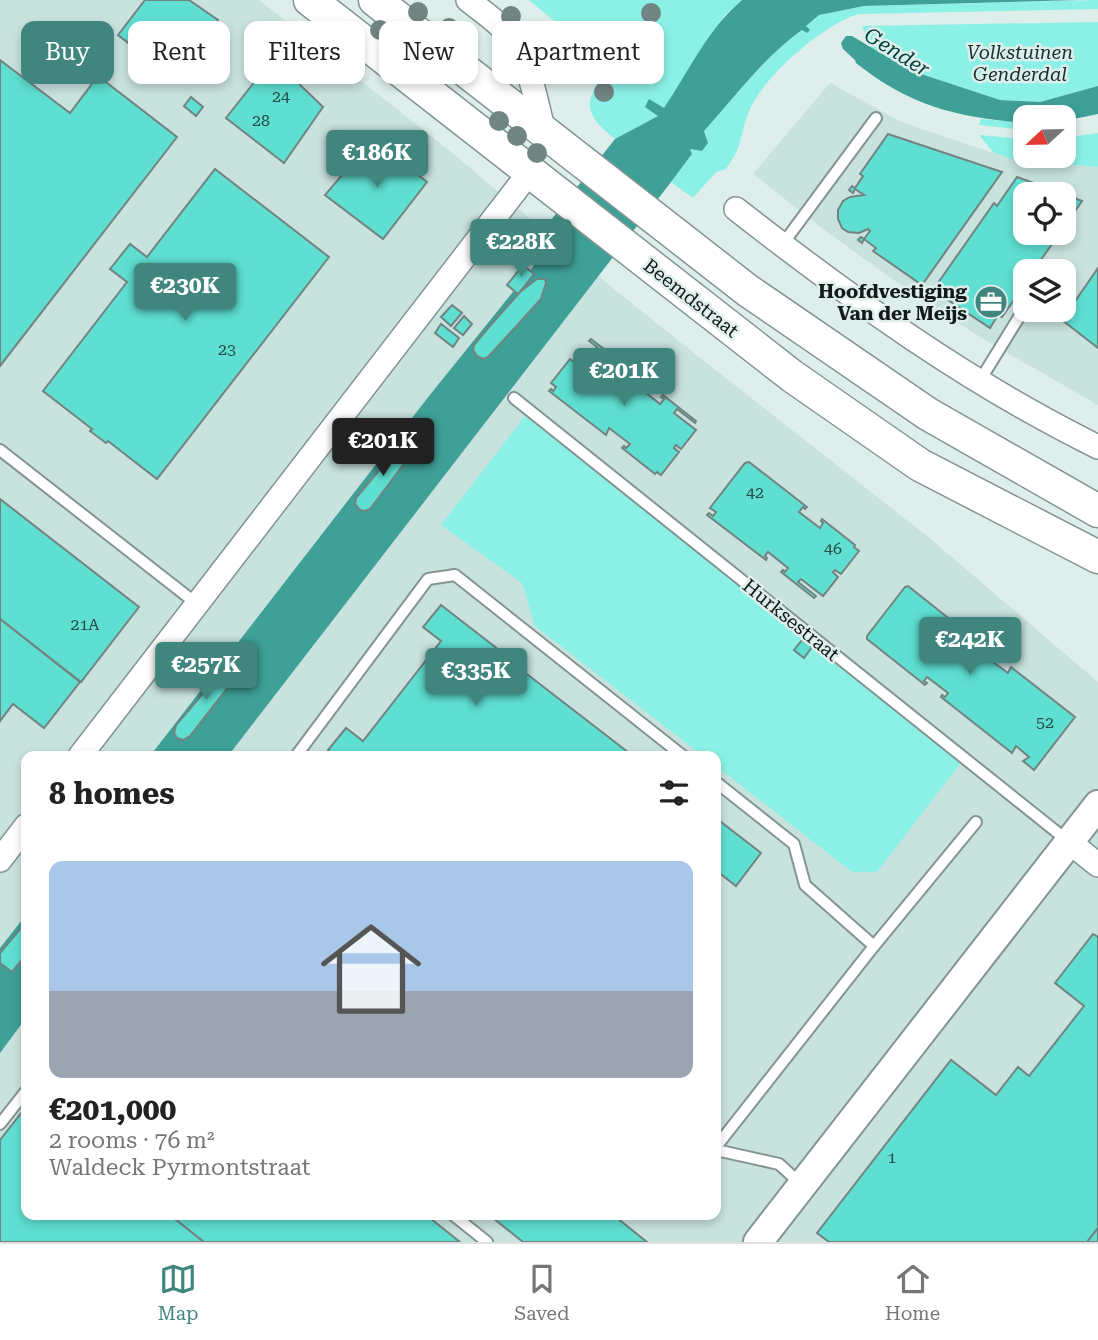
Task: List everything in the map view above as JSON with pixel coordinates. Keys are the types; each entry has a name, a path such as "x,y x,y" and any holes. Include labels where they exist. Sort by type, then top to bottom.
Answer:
{"main road":[{"name":"Beemdstraat","path":"310,0 792,376 920,465 1098,557"},
{"path":"375,0 747,290 928,414 1098,511"}],"street":[{"path":"468,0 514,41 528,74 544,132"},
{"path":"84,751 529,173"},
{"path":"736,209 899,330 979,382 1094,442"},
{"path":"758,1242 1098,805"},
{"path":"0,860 21,833"},
{"path":"1068,841 1098,865"}],"lane":[{"path":"782,245 876,118"},
{"path":"979,382 1016,322"},
{"name":"Hurksestraat","path":"514,398 1068,841"},
{"path":"0,450 197,604"},
{"path":"300,751 428,579 455,575 677,751"},
{"path":"721,786 794,844 805,885 874,946"},
{"path":"721,1142 874,946 976,822"},
{"path":"0,1124 21,1097"},
{"path":"721,1149 779,1164 803,1185"},
{"path":"460,1220 487,1242"}],"shaded area":[{"path":"0,0 259,0 286,21 244,21 244,84 365,84 456,156 604,281 927,536 1098,682 1098,1242 0,1242"},
{"path":"742,0 1079,0 864,6 819,15 806,26 810,30 807,33 802,30 762,65 704,131 708,143 702,151 690,149 692,154 671,182 232,751 154,751 429,396 533,267 540,234 615,139 658,116 645,107 649,99 664,108 708,38"},
{"path":"846,36 852,36 909,70 1000,100 1040,102 1098,86 1098,114 1076,119 1076,105 1013,105 1013,121 956,113 916,100 876,78 856,63 841,43"},
{"path":"830,83 901,122 1013,159 1013,168 1076,168 1076,165 1098,167 1098,405 985,340 916,296 753,174"},
{"path":"21,921 21,1025 0,1053 0,948"}],"green space":[{"path":"529,0 742,0 725,15 664,109 647,108 658,116 615,139 592,115 590,100 593,92 597,84 664,84 664,21 553,20"},
{"path":"1098,0 1098,9 858,14 812,40 768,81 750,109 738,148 726,169 716,172 693,198 671,182 692,154 689,149 702,151 708,143 704,131 739,91 788,41 802,30 806,33 806,26 819,15 864,6"},
{"name":"Volkstuinen Genderdal","path":"1098,22 1098,86 1040,102 1000,100 909,70 871,48 862,26"},
{"path":"981,119 1013,122 1013,129 979,125"},
{"path":"1098,133 1098,167 1076,165 1076,136"},
{"path":"979,135 1013,138 1013,159 994,153"},
{"path":"525,416 963,760 877,872 852,872 721,770 721,751 697,751 535,626 522,583 441,525"}],"building":[{"path":"145,0 189,0 218,20 217,21 129,21"},
{"path":"128,22 128,43 118,35"},
{"path":"0,60 21,76 21,84 32,84 70,113 92,84 108,84 177,137 0,366"},
{"path":"253,84 299,84 323,107 284,163 226,118"},
{"path":"191,97 203,107 196,116 184,106"},
{"path":"888,134 1002,172 922,285 873,251 876,248 864,239 870,231 848,232 842,228 838,210 843,201 864,195 855,189 853,193 849,190 852,186 855,188 863,176 860,174"},
{"path":"369,143 403,163 427,182 383,239 325,195"},
{"path":"215,169 329,257 157,479 108,441 106,443 90,431 92,429 43,391 127,282 110,269 130,244 147,257"},
{"path":"1017,177 1031,182 1014,182"},
{"path":"1013,183 1013,245 1051,245 1042,259 1013,259 1013,301 1002,317 998,315 990,328 933,290 994,203 997,206"},
{"path":"1076,199 1082,201 1076,210"},
{"path":"523,265 534,274 518,294 507,285"},
{"path":"1098,268 1098,348 1065,322 1076,322 1076,300"},
{"path":"537,279 545,279 546,283 541,299 488,357 483,359 477,356 473,350 474,345 520,292"},
{"path":"452,305 462,313 451,326 441,317"},
{"path":"464,316 472,324 463,335 454,328"},
{"path":"441,324 459,338 453,347 435,333"},
{"path":"591,339 648,383 643,383 640,388 660,404 664,399 661,397 663,395 696,421 695,423 677,409 674,413 696,430 681,449 676,445 674,448 679,452 661,475 657,472 655,474 622,448 630,444 609,428 606,435 549,391 556,387 551,383 570,359 581,367 597,347 589,341"},
{"path":"402,443 408,445 412,453 370,509 360,510 355,504 356,498"},
{"path":"749,462 807,507 803,507 799,512 820,528 822,519 859,551 841,574 835,570 833,572 838,577 823,596 801,579 798,582 816,596 814,598 781,572 788,568 768,552 766,560 707,515 709,513 713,516 716,512 710,508 745,463"},
{"path":"0,499 139,607 81,682 0,619"},
{"path":"908,586 966,632 959,636 979,652 983,648 980,646 982,644 998,657 993,662 1008,673 1011,667 1075,717 1034,770 1023,761 1029,757 1016,746 1012,753 941,697 948,693 927,677 925,685 867,639"},
{"path":"441,605 627,751 328,750 346,728 363,741 441,641 423,627"},
{"path":"0,619 80,682 44,728 13,704 0,721"},
{"path":"802,640 812,647 804,658 794,650"},
{"path":"238,662 239,669 235,678 190,736 183,740 177,738 174,733 176,725 224,669 231,663"},
{"path":"721,822 761,853 736,886 721,874"},
{"path":"21,928 21,961 12,972 0,963 0,953"},
{"path":"1093,934 1098,937 1098,1228 1087,1242 829,1242 817,1233 951,1060 996,1095 1018,1067 1029,1076 1084,1006 1055,983"},
{"path":"21,1113 21,1220 176,1220 204,1242 0,1242 0,1140"},
{"path":"176,1220 432,1220 460,1242 204,1242"},
{"path":"496,1220 620,1220 647,1242 523,1242"},
{"path":"1098,1228 1098,1242 1087,1242"}],"place":[{"name":"Hoofdvestiging Van der Meijs","path":"991,302"}],"water label":[{"name":"Gender","path":"897,52"}]}
